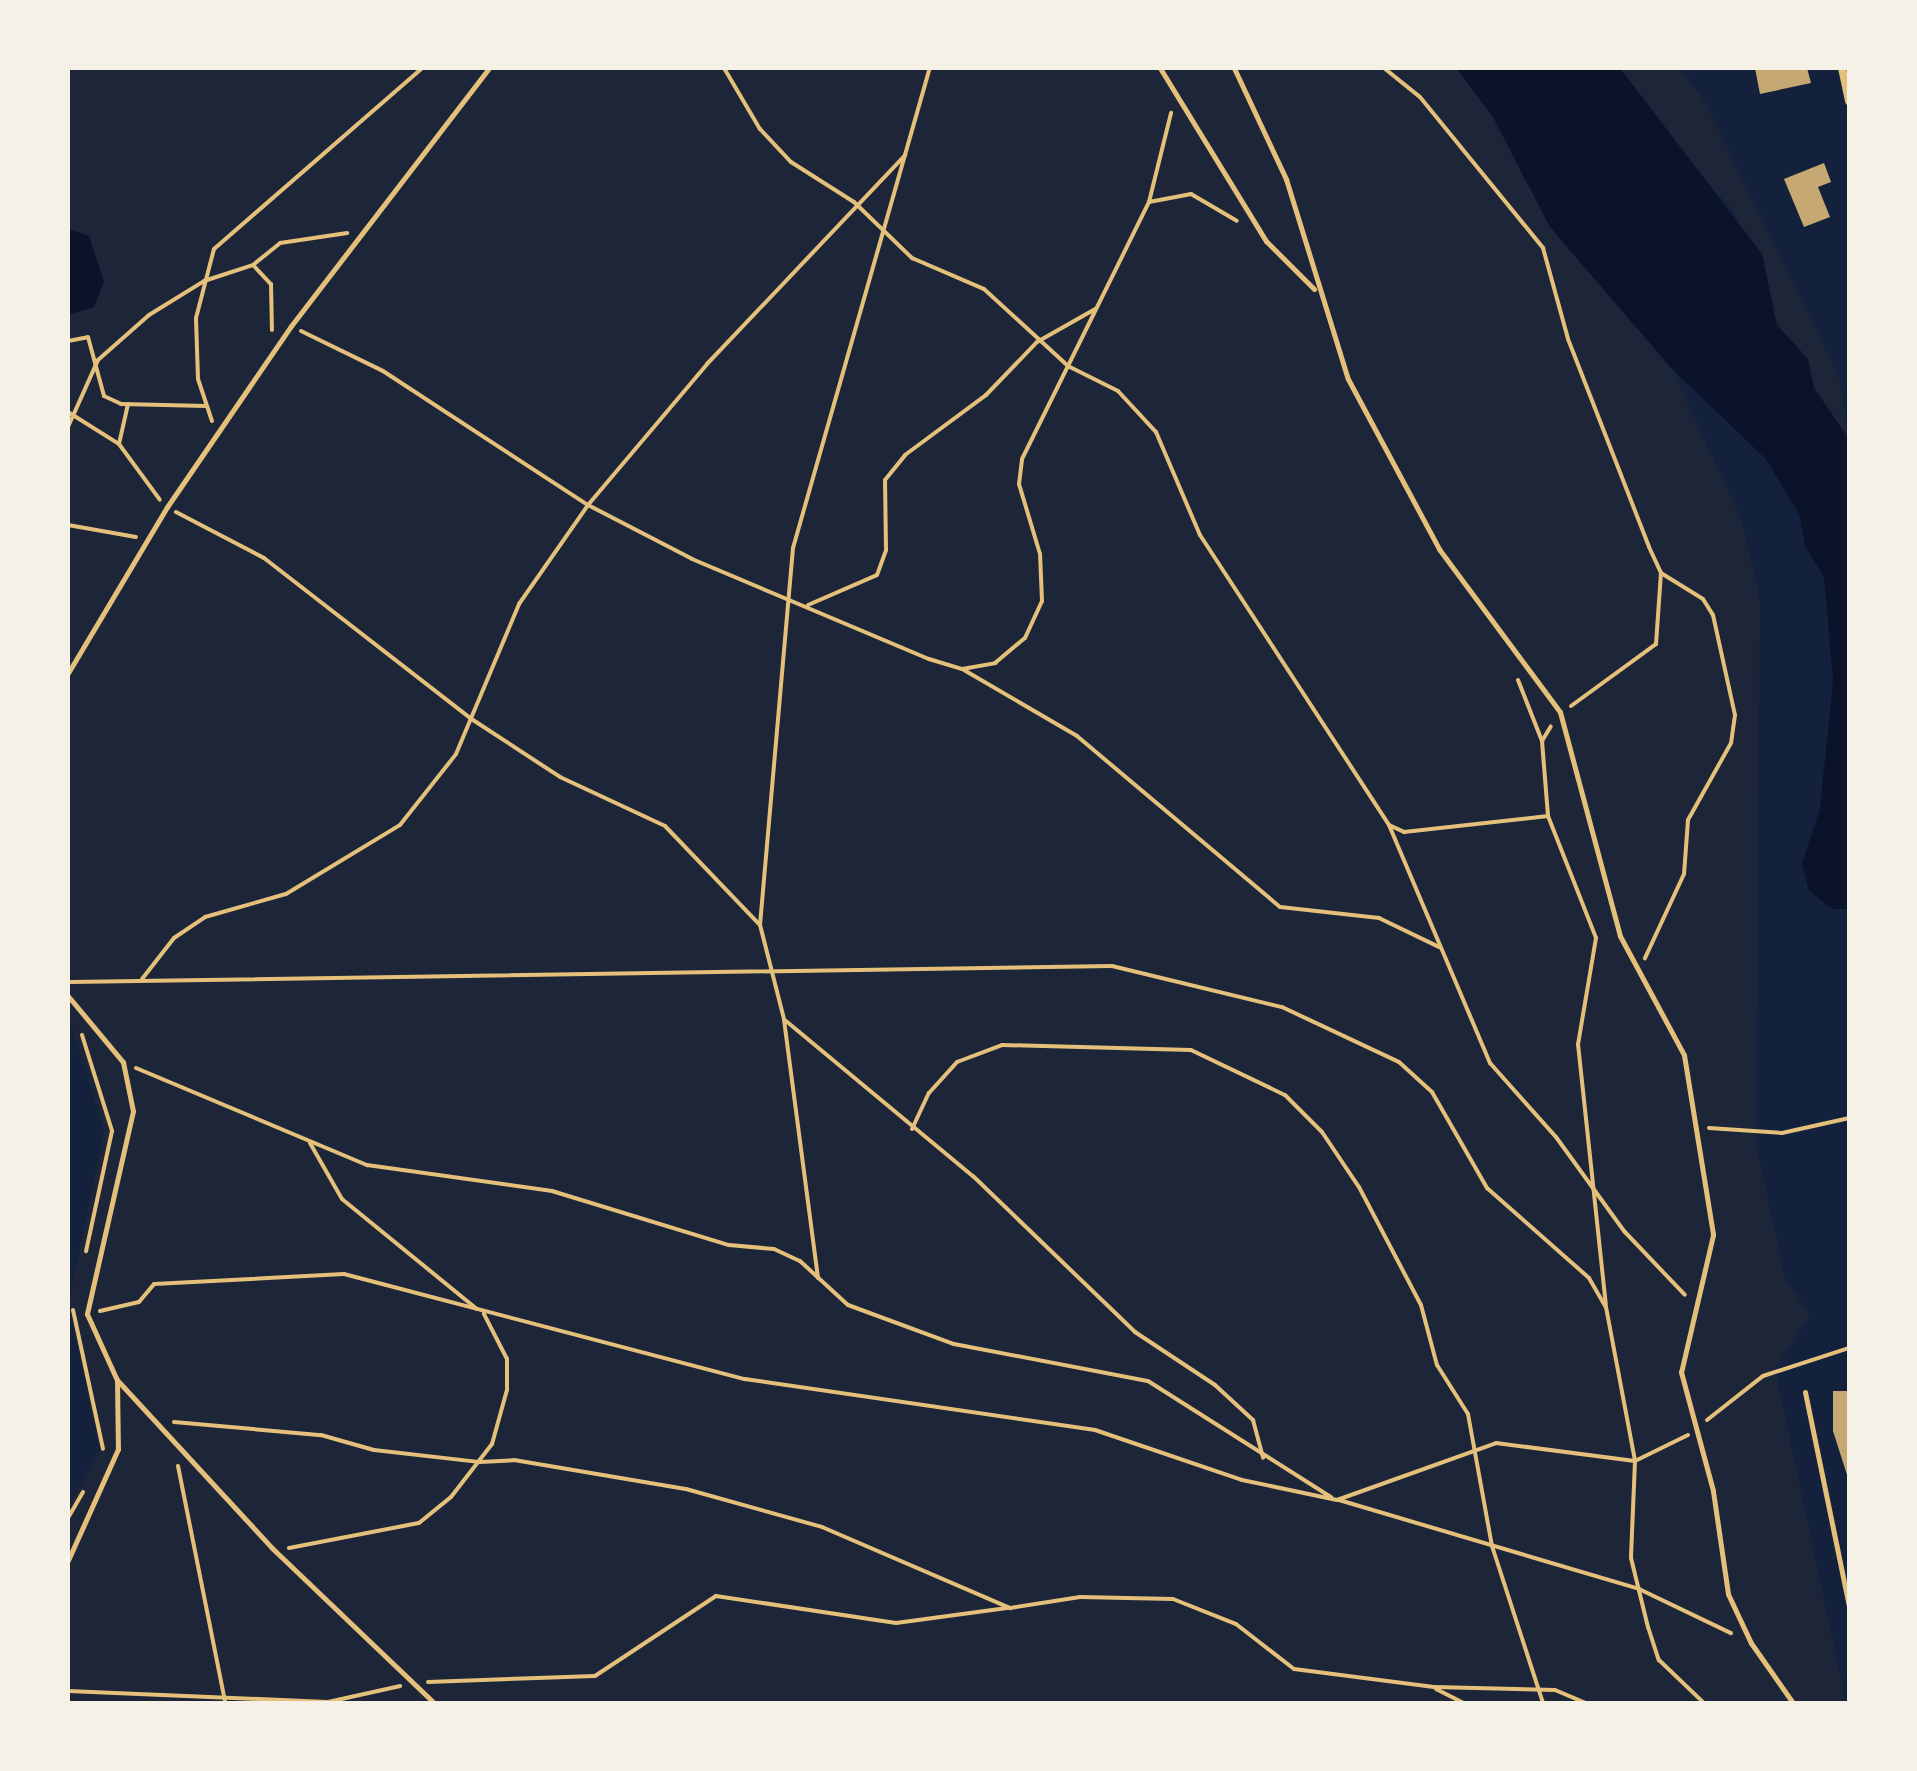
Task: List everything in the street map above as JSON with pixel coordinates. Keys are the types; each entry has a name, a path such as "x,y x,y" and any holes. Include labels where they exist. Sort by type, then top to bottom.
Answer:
{"street":[{"path":"1842,68 1849,101"}],"lane":[{"path":"68,673 147,538 291,326 489,68"},
{"path":"1160,68 1176,86 1266,241 1315,289"},
{"path":"1234,68 1286,179 1315,289 1348,379 1439,549 1560,712 1601,877 1637,974 1684,1055 1701,1127 1713,1235 1681,1372 1696,1430 1728,1594 1751,1643 1793,1703"},
{"path":"68,996 123,1062 133,1111 87,1314 117,1380 151,1422 272,1548 434,1703"},
{"path":"68,1560 118,1449 117,1380"},
{"path":"1805,1392 1849,1606"}],"path":[{"path":"216,435 207,406 196,318 214,249 245,215 422,68"},
{"path":"724,68 760,129 791,162 854,202 912,258 984,289 1037,342 1068,366 1118,391 1156,432 1200,535 1389,825 1490,1063 1598,1192 1624,1231 1695,1305"},
{"path":"818,1278 784,1019 760,925 789,599 803,500 887,235 905,155 930,68"},
{"path":"1384,68 1420,97 1543,248 1568,339 1661,573 1656,644 1560,712 1542,741"},
{"path":"962,669 995,663 1025,638 1042,601 1040,554 1020,471 1149,202 1176,86"},
{"path":"142,979 174,938 205,917 286,894 400,825 456,754 473,720 519,604 588,505 854,202 905,155"},
{"path":"1149,202 1191,194 1266,241"},
{"path":"68,427 70,414 93,370 149,315 204,281 253,265 280,243 365,227"},
{"path":"253,265 271,284 274,352"},
{"path":"806,605 877,575 886,550 885,480 1037,342 1098,308"},
{"path":"291,326 383,371 588,505 789,599 962,669 1077,736 1280,907 1379,918 1441,948"},
{"path":"68,341 88,337 93,370 104,396 128,404 207,406"},
{"path":"119,444 128,404"},
{"path":"70,414 119,444 135,475 167,507 264,558 473,720 560,777 665,826 760,925"},
{"path":"68,525 147,538"},
{"path":"1637,974 1684,874 1688,820 1731,743 1735,715 1713,615 1703,599 1661,573"},
{"path":"1516,673 1542,741 1548,816 1596,938 1578,1044 1586,1153 1598,1192 1606,1307 1635,1461 1628,1521 1639,1589 1659,1660 1704,1703"},
{"path":"1389,825 1404,832 1548,816"},
{"path":"68,982 1112,966 1282,1007 1399,1062 1432,1092 1487,1188 1589,1278 1606,1307"},
{"path":"784,1019 912,1129 973,1176 1135,1332 1253,1420 1263,1458"},
{"path":"912,1129 929,1093 957,1062 1002,1045 1191,1050 1285,1095 1322,1132 1395,1254 1421,1305 1437,1365 1468,1414 1471,1452 1492,1546 1542,1689 1543,1703"},
{"path":"123,1062 367,1165 552,1191 729,1245 774,1249 818,1278 848,1305 954,1344 1148,1381 1263,1458 1337,1500 1496,1443 1635,1461 1696,1430 1763,1376 1849,1348"},
{"path":"1701,1127 1782,1133 1849,1118"},
{"path":"272,1548 419,1523 480,1462 507,1390 507,1359 483,1313 342,1199 309,1141"},
{"path":"87,1314 139,1302 154,1284 283,1273 406,1285 483,1313 745,1379 1095,1430 1242,1480 1337,1500 1639,1589 1751,1643"},
{"path":"151,1422 248,1426 480,1462 514,1460 686,1489 822,1527 1010,1608"},
{"path":"174,1446 225,1702"},
{"path":"68,1691 225,1702 328,1702 414,1683 595,1676 716,1596 896,1623 1080,1597 1173,1599 1236,1624 1294,1669 1434,1687 1542,1689 1585,1703"},
{"path":"1434,1687 1464,1703"}],"shaded area":[{"path":"68,68 1456,68 1493,117 1550,227 1672,369 1741,519 1760,600 1756,1143 1785,1279 1810,1315 1775,1369 1846,1703 68,1703 68,1507 100,1449 68,1306 104,1130 68,1015 68,315 94,306 89,237 68,229"},
{"path":"1456,68 1620,68 1762,254 1777,325 1808,359 1814,388 1849,439 1849,909 1833,909 1809,891 1802,864 1820,808 1833,680 1824,577 1805,547 1799,514 1766,459 1672,369 1550,227 1493,117"},
{"path":"1620,68 1680,68 1705,102 1839,377 1849,439 1814,388 1808,359 1777,325 1734,211 1671,143"},
{"path":"68,229 89,236 104,282 94,307 68,315"}],"building":[{"path":"1755,68 1807,68 1811,83 1760,94"},
{"path":"1824,163 1831,182 1818,187 1830,217 1804,227 1784,179"},
{"path":"1833,1391 1849,1391 1849,1481 1833,1431"}]}
